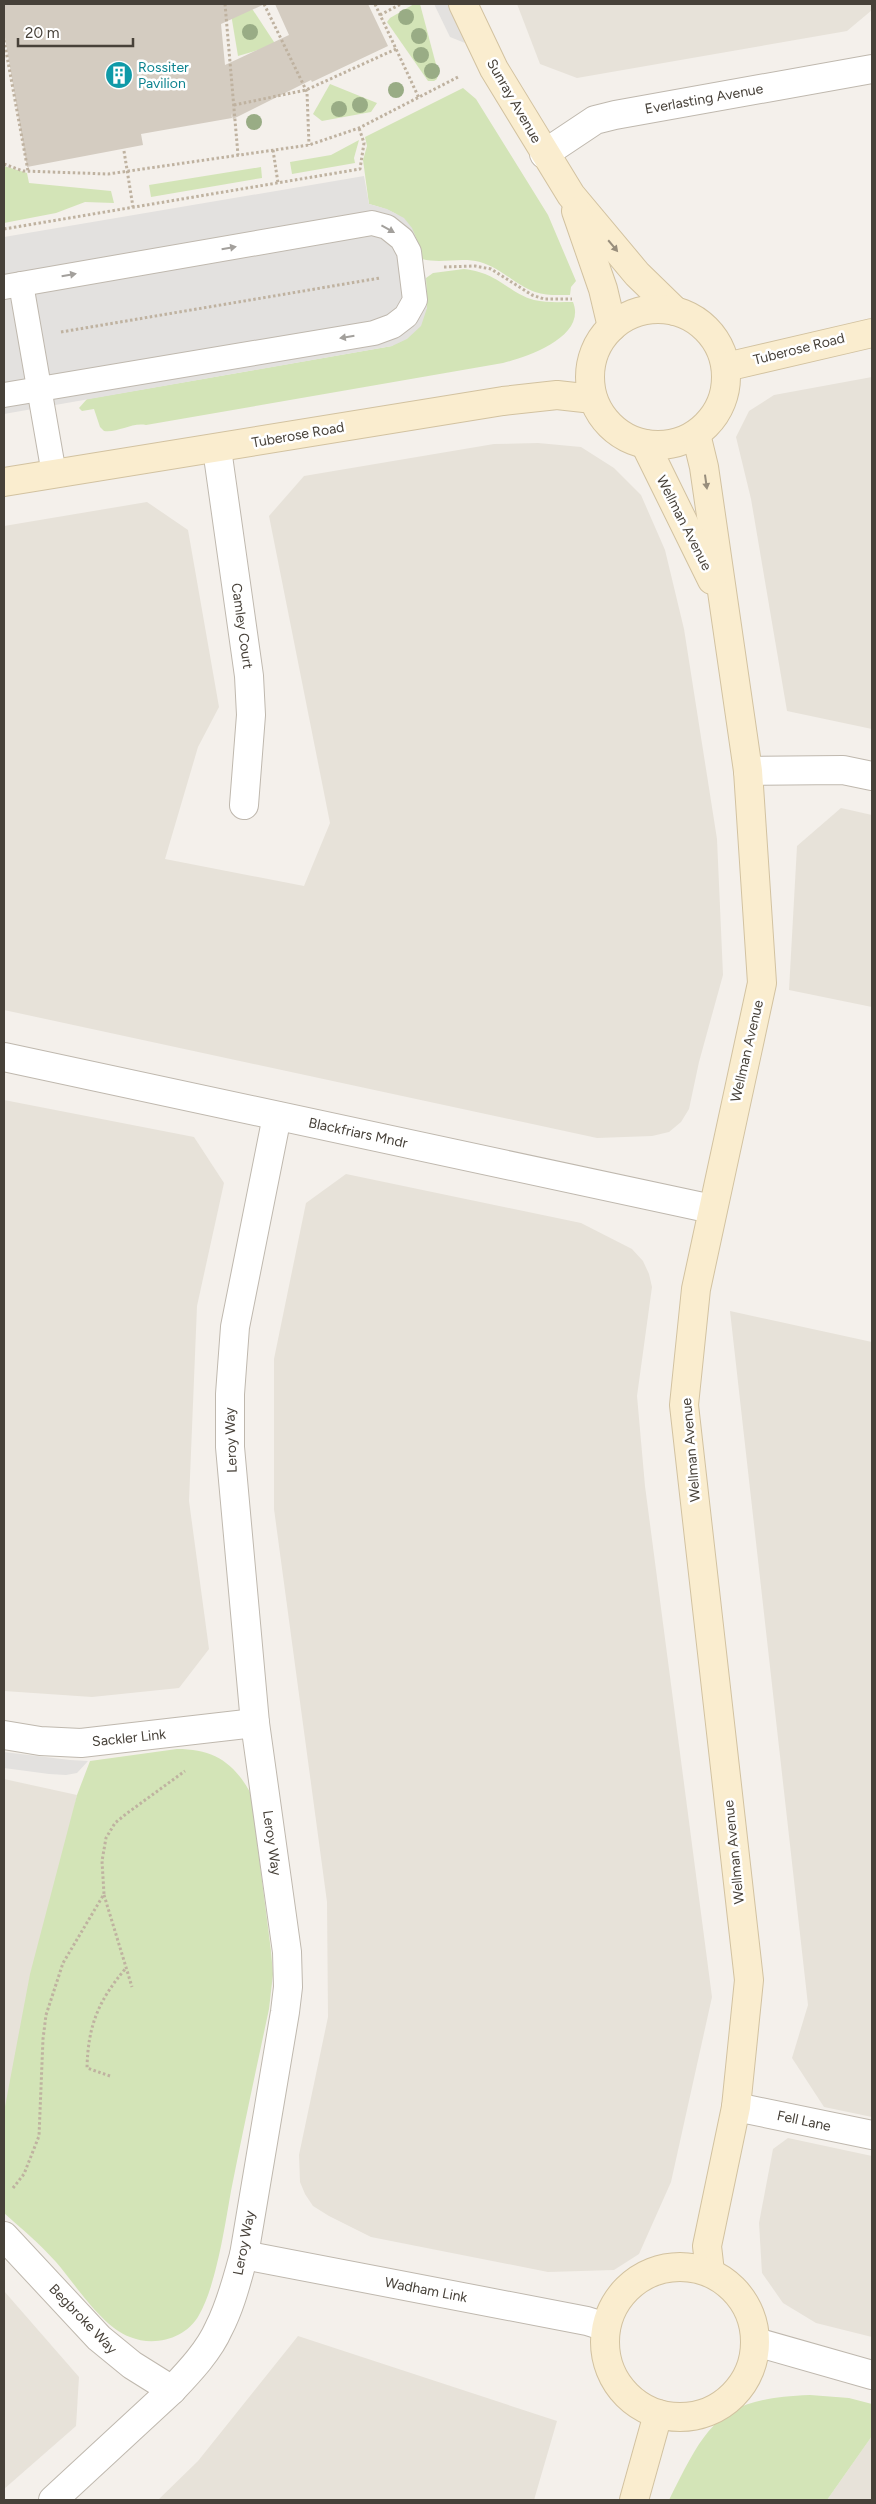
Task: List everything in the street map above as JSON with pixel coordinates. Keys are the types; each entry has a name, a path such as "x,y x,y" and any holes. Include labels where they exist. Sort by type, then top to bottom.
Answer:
{"street":[{"name":"Sunray Avenue","path":"463,4 494,69 544,154 571,195 637,274 675,311"},
{"name":"Everlasting Avenue","path":"544,154 595,120 872,69"},
{"name":"Sunray Avenue","path":"571,195 603,289 612,327"},
{"path":"653,308 675,311 694,318 710,331 721,347 726,367 726,386 721,405 711,422 696,434 680,442 662,445 645,444 628,439 613,429 601,415 593,399 589,379 592,360 599,342 612,327 631,314 653,308"},
{"name":"Tuberose Road","path":"726,367 872,333"},
{"name":"Tuberose Road","path":"4,482 217,449 503,401 557,395 593,399"},
{"name":"Wellman Avenue","path":"696,434 704,467 748,771 762,983 696,1289 684,1406 749,1980 736,2107 707,2246 710,2272"},
{"name":"Wellman Avenue","path":"645,444 723,601"},
{"name":"Camley Court","path":"217,449 249,676 251,716 244,804"},
{"path":"748,771 843,770 872,776"},
{"name":"Blackfriars Mndr","path":"4,1057 712,1210"},
{"name":"Leroy Way","path":"53,2500 172,2390 187,2374 219,2330 233,2293 244,2255 288,1987 287,1952 255,1722 230,1447 230,1394 235,1327 277,1116"},
{"name":"Sackler Link","path":"4,1735 40,1741 81,1743 255,1722"},
{"name":"Fell Lane","path":"736,2107 872,2135"},
{"name":"Begbroke Way","path":"4,2236 104,2343 132,2366 172,2390"},
{"name":"Wadham Link","path":"244,2255 587,2321 606,2327"},
{"path":"688,2266 710,2272 728,2283 743,2300 753,2320 756,2342 755,2354 748,2376 734,2395 725,2402 704,2413 682,2418 658,2414 641,2406 627,2395 615,2380 606,2354 606,2327 614,2306 627,2288 645,2275 666,2268 688,2266"},
{"path":"756,2342 872,2375"},
{"path":"634,2500 658,2414"}],"lane":[{"path":"4,395 40,389 374,333 393,326 406,316 415,300 413,272 402,238 388,227 372,223 13,285 40,389 54,474"}],"path":[{"path":"225,4 238,155"},
{"path":"264,4 306,90 309,145"},
{"path":"374,4 418,98"},
{"path":"380,15 401,4"},
{"path":"4,40 5,57 28,171"},
{"path":"234,105 306,90 396,49"},
{"path":"4,164 28,171 108,174 309,145 360,128 465,74"},
{"path":"4,229 360,169 364,143 360,128"},
{"path":"273,150 278,183"},
{"path":"124,151 133,207"},
{"path":"436,268 475,266 490,269 532,296 544,299 575,299"},
{"path":"59,332 383,277"},
{"path":"132,1987 104,1894 102,1861 106,1838 115,1823 185,1771"},
{"path":"13,2188 24,2174 39,2136 43,2039 48,2007 63,1963 104,1894"},
{"path":"110,2076 87,2068 89,2035 98,2009 113,1984 126,1968"}],"shaded area":[{"path":"434,4 450,4 465,43 450,37"},
{"path":"517,4 872,4 872,10 847,31 577,78 540,64"},
{"path":"364,176 369,204 387,209 404,218 412,228 417,240 426,278 427,308 421,326 407,339 392,346 4,414 4,237"},
{"path":"872,377 872,729 787,711 751,499 736,437 749,411 774,395"},
{"path":"538,443 581,447 614,468 641,495 665,550 684,629 717,839 723,975 699,1062 689,1109 681,1122 669,1132 652,1136 597,1138 4,1010 4,526 147,502 188,530 219,707 198,747 165,859 304,886 330,823 269,516 304,476 494,444"},
{"path":"841,808 872,815 872,1007 789,990 797,846"},
{"path":"4,1100 194,1137 224,1183 197,1306 189,1501 209,1649 179,1688 92,1697 4,1691"},
{"path":"346,1174 581,1223 632,1249 643,1261 649,1274 652,1287 637,1396 645,1486 712,1997 671,2182 639,2254 614,2270 548,2272 371,2237 313,2206 300,2182 299,2155 328,2017 327,1902 274,1509 274,1359 306,1203"},
{"path":"730,1311 872,1342 872,2117 824,2107 792,2058 808,2005"},
{"path":"4,1752 88,1761 77,1773 66,1775 49,1774 4,1768"},
{"path":"4,1779 77,1795 4,2122"},
{"path":"788,2138 872,2156 872,2337 816,2323 783,2303 762,2273 759,2223 773,2149"},
{"path":"4,2291 79,2377 76,2426 4,2489"},
{"path":"298,2336 557,2421 534,2500 158,2500 198,2461"},
{"path":"872,2436 872,2500 827,2500"}],"green space":[{"path":"249,4 276,45 238,56 230,8"},
{"path":"414,4 420,4 438,72 437,79 434,81 428,81 387,22 390,18"},
{"path":"330,84 377,103 371,112 322,121 313,114"},
{"path":"463,88 476,99 548,215 576,281 571,287 570,295 548,295 535,292 480,262 422,259 415,237 406,222 391,211 369,204 363,160 367,146 365,137"},
{"path":"359,140 354,158 355,163 292,174 290,162 331,155"},
{"path":"4,166 27,173 29,183 111,191 114,203 85,202 56,213 4,223"},
{"path":"261,167 262,178 151,197 149,185"},
{"path":"464,269 486,274 525,297 534,300 573,302 575,314 571,325 563,335 552,343 526,356 503,363 146,425 141,424 104,431 100,427 94,409 82,411 79,408 87,399 392,346 427,308 426,278 433,273"},
{"path":"177,1749 201,1752 221,1760 237,1773 251,1794 273,1974 269,2009 219,2255 205,2303 199,2315 186,2330 169,2339 149,2341 130,2337 119,2332 109,2324 50,2255 4,2213 4,2112 30,1974 77,1795 90,1761"},
{"path":"810,2395 849,2398 872,2404 872,2436 827,2500 669,2500 694,2452 706,2434 720,2420 735,2410 755,2402 779,2397"}],"building":[{"name":"Rossiter Pavilion","path":"4,4 265,4 221,24 225,65 289,35 275,4 368,4 388,46 312,82 311,80 233,119 231,113 232,118 141,134 143,145 27,167 4,32"}],"place":[{"name":"Rossiter Pavilion","path":"119,75"}]}
